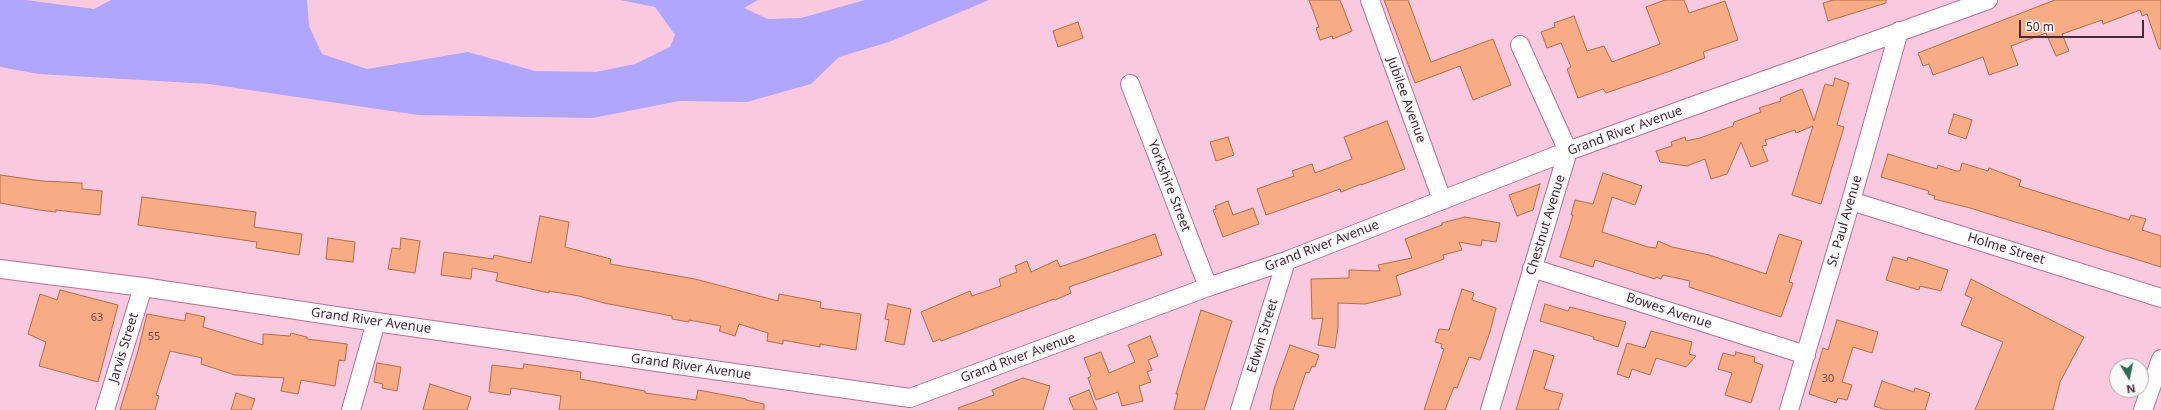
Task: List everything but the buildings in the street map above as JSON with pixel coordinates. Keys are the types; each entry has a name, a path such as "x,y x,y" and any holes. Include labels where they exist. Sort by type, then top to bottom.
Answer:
{"street":[{"name":"Jubilee Avenue","path":"1370,0 1442,200"},
{"name":"Grand River Avenue","path":"0,270 143,286 376,322 910,398 1208,287 1286,261 1568,151 1988,0"},
{"name":"St. Paul Avenue","path":"1789,410 1851,201 1899,31"},
{"path":"1520,45 1568,151"},
{"name":"Yorkshire Street","path":"1130,84 1208,287"},
{"name":"Chestnut Avenue","path":"1490,410 1568,151"},
{"name":"Holme Street","path":"1851,201 2161,298"},
{"name":"Edwin Street","path":"1240,410 1286,261"},
{"name":"Bowes Avenue","path":"1532,268 1806,355"},
{"name":"Jarvis Street","path":"105,410 143,286"},
{"path":"351,410 376,322"},
{"path":"2143,410 2161,359"}],"shaded area":[{"path":"0,0 25,0 94,9 111,0 307,0 309,26 322,54 367,69 468,52 535,71 596,72 635,64 670,47 675,35 655,7 620,0 758,0 744,8 768,19 801,18 865,0 989,0 889,42 839,57 811,84 747,102 679,101 593,118 418,115 209,84 39,74 0,67"}]}
